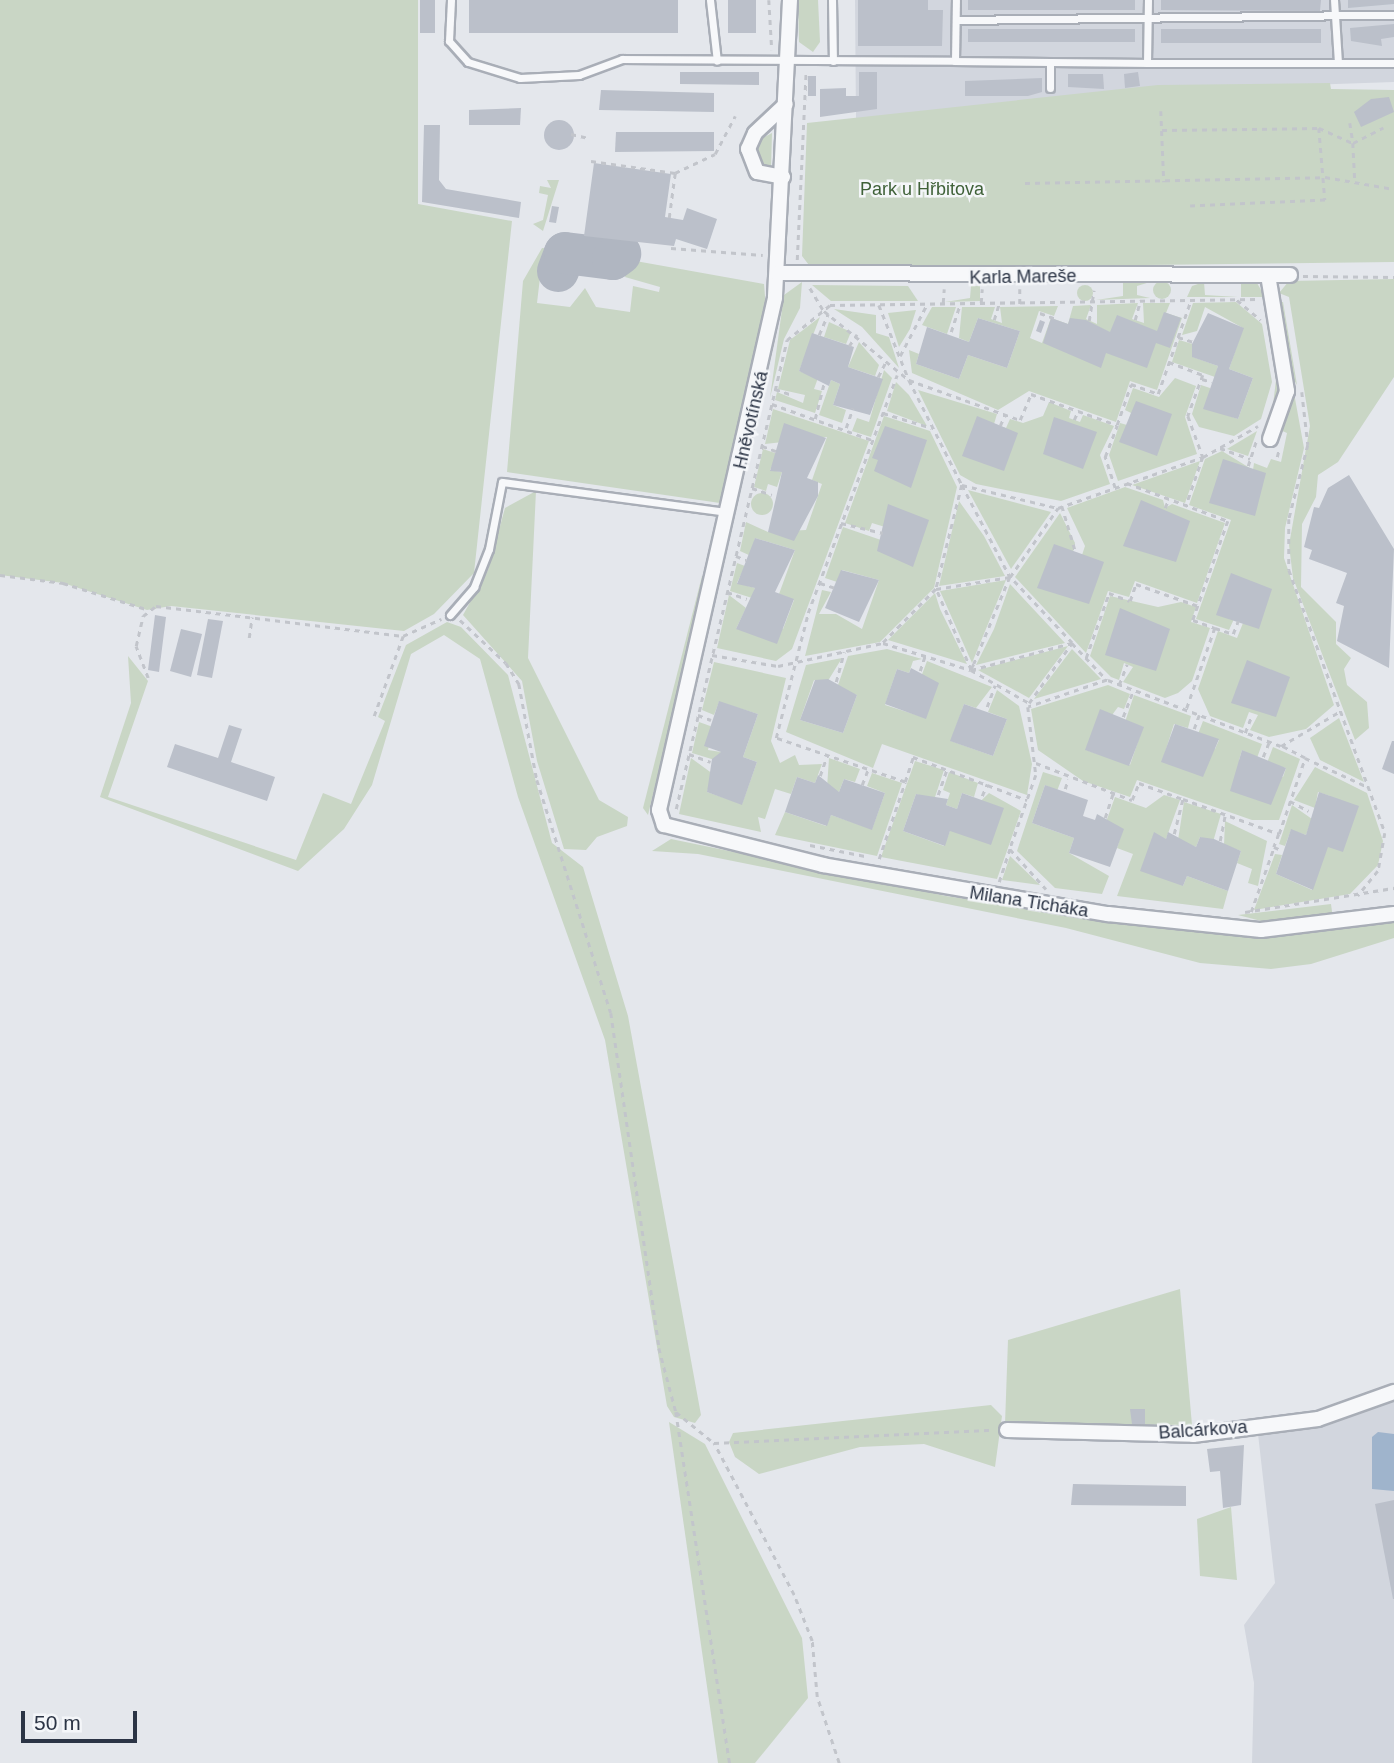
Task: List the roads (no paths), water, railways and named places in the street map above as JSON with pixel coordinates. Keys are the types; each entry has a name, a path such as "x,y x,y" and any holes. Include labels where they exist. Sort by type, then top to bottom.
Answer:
{"street":[{"name":"Hněvotínská","path":"667,820 778,272 790,0"},
{"path":"783,177 757,172 748,149 755,133 786,104"},
{"name":"Karla Mareše","path":"778,272 931,278 1290,275"},
{"path":"1265,433 1287,391 1268,275"},
{"name":"Milana Ticháka","path":"667,820 974,893 1206,926 1303,929 1394,914"},
{"name":"Balcárkova","path":"1007,1430 1193,1435 1318,1419 1394,1392"}],"lane":[{"path":"450,0 449,41 468,62 520,78 579,75 622,59 1394,63"},
{"path":"710,0 717,61"},
{"path":"955,61 956,0"},
{"path":"1147,63 1148,0"},
{"path":"1334,0 1338,63"},
{"path":"832,3 833,61"},
{"path":"956,20 1336,20 1394,15"},
{"path":"1050,62 1050,88"},
{"path":"450,615 474,587 489,550 502,482 730,513"}],"water":[{"path":"1378,1432 1394,1434 1394,1491 1372,1489 1372,1437"}],"park label":[{"name":"Park u Hřbitova","path":"922,189"}]}
